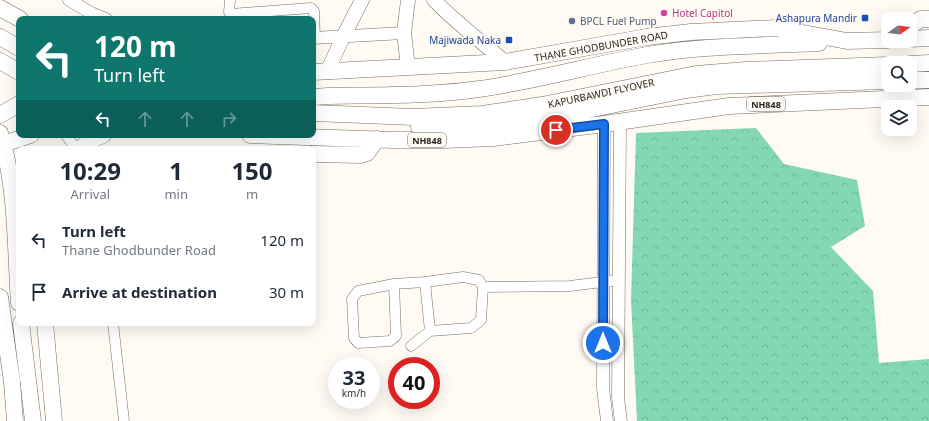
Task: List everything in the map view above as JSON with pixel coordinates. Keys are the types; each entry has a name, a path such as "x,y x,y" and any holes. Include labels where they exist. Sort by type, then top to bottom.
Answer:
{"highway":[{"path":"0,8 16,17"},
{"name":"THANE GHODBUNDER ROAD","path":"320,72 505,62 647,37 691,32 776,28 846,41 881,40"},
{"path":"0,37 16,46"},
{"path":"917,40 929,43"},
{"path":"316,97 433,95 535,80 648,55 695,49 846,41"},
{"path":"0,61 16,70"},
{"path":"917,64 929,63"},
{"name":"KAPURBAWDI FLYOVER","path":"316,113 413,117 482,114 542,105 696,74 746,70 881,65"},
{"path":"917,80 929,80"},
{"name":"KAPURBAWDI FLYOVER","path":"316,124 407,127 498,125 523,122 686,90 716,86 881,81"},
{"name":"NH848","path":"316,137 444,140 493,138 620,122 729,106 929,97"},
{"path":"0,115 16,106"},
{"path":"16,138 1,141 13,161 12,191 16,255"},
{"path":"84,146 96,138"},
{"path":"316,154 361,156 367,153 377,139"},
{"path":"0,297 6,386 15,421"},
{"path":"21,326 33,421"},
{"path":"45,326 54,421"},
{"path":"6,386 29,386"}],"main road":[{"path":"320,72 343,37 362,0"},
{"path":"408,0 404,33 408,68"},
{"path":"434,0 461,26 505,62"}],"street":[{"path":"69,0 98,16"},
{"path":"230,0 229,12 231,14 311,8 314,11 315,16"},
{"path":"316,38 404,33"},
{"path":"620,122 618,280 619,405 621,421"},
{"path":"604,124 603,388 607,421"},
{"path":"394,284 396,336 390,340 358,343 354,338 352,299 358,291 394,284 463,277 479,280 483,287 481,320 472,328 430,331 411,346"},
{"path":"483,287 570,286 618,280"},
{"path":"425,282 430,331"},
{"path":"113,326 124,421"},
{"path":"605,406 619,405"}],"green space":[{"path":"756,128 784,164 857,180 865,226 831,247 873,291 879,363 929,359 929,421 637,421 631,300 636,133"}],"place":[{"name":"Hotel Capitol","path":"664,13"},
{"name":"Ashapura Mandir","path":"865,18"},
{"name":"BPCL Fuel Pump","path":"572,21"},
{"name":"Majiwada Naka","path":"509,40"}],"route":[{"path":"556,130 604,124 603,343"}]}
